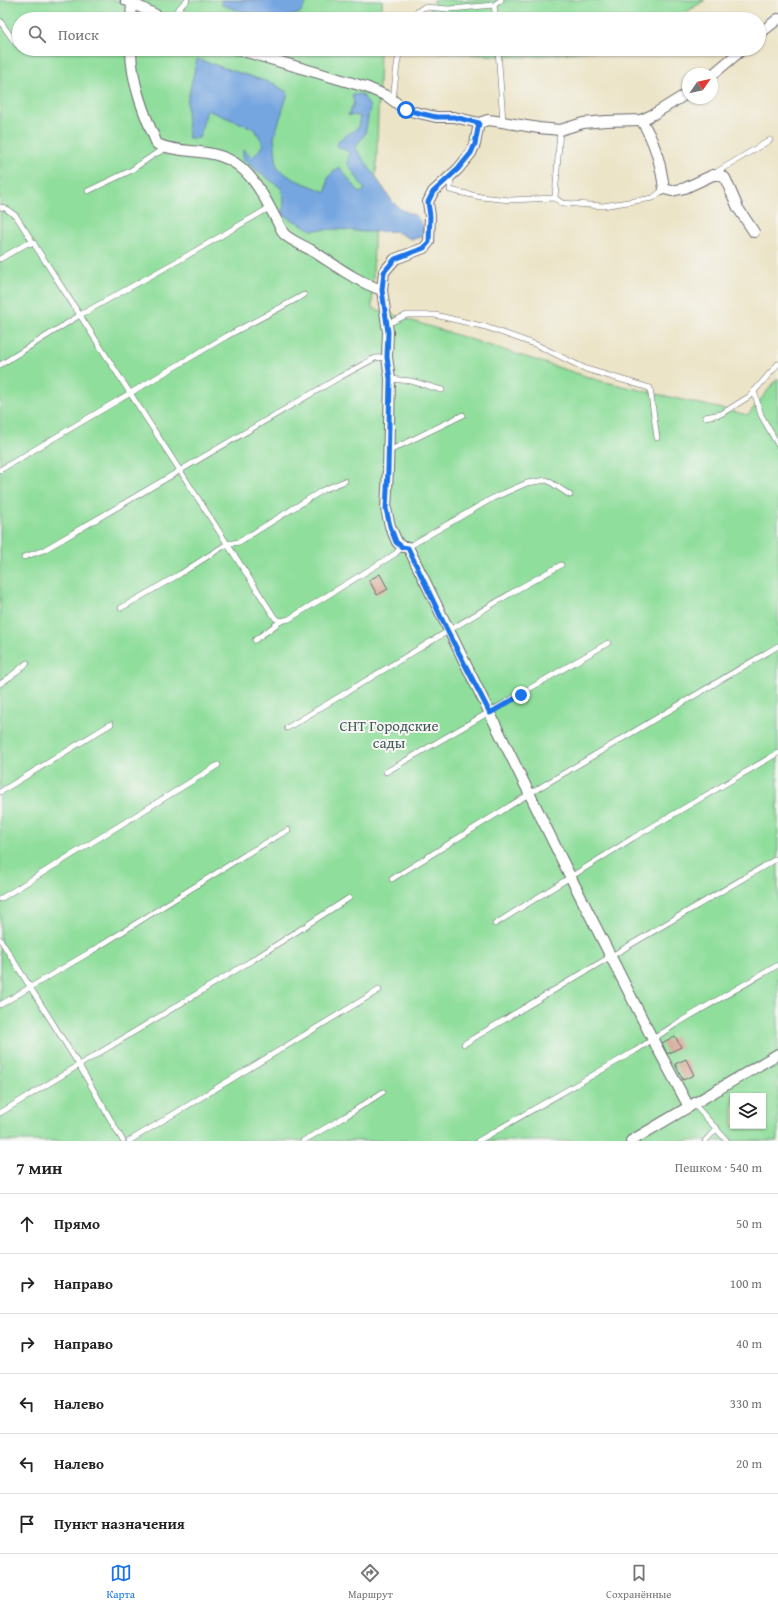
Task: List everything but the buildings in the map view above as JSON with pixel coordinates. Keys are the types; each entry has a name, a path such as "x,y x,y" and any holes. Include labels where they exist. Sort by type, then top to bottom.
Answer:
{"street":[{"path":"129,2 130,12"},
{"path":"129,2 150,12"},
{"path":"766,28 778,19"},
{"path":"131,56 141,108 157,144 167,148 220,156 241,166 257,186 284,234 290,240 310,250 365,284 382,290"},
{"path":"260,56 366,87 393,100 406,110 436,117 454,117 479,123 488,120 560,130 583,123 641,120 654,114 682,97"},
{"path":"718,70 735,56"},
{"path":"641,120 653,141 661,168 664,190 672,191 685,188 713,175 720,175 724,178 738,208 754,232"},
{"path":"479,123 475,144 471,153 451,177 433,192 428,202 430,216 429,242 424,248 395,259 384,272 382,290 387,324 387,357 390,379 386,509 396,542 405,547 490,713 529,794 653,1040 692,1106"},
{"path":"631,1141 778,1054"}],"lane":[{"path":"176,12 188,0"},
{"path":"417,12 424,7 449,9 494,5 501,0"},
{"path":"494,5 495,12"},
{"path":"0,21 12,38"},
{"path":"393,100 399,56"},
{"path":"498,56 503,122"},
{"path":"555,198 560,130"},
{"path":"713,175 770,140"},
{"path":"88,191 130,171 155,154 167,148"},
{"path":"451,177 450,190 481,197 510,200 555,198 562,203 603,206 653,198 664,190"},
{"path":"0,207 5,208 16,216 275,618 281,621"},
{"path":"0,365 80,315 269,208"},
{"path":"0,259 26,244 34,243"},
{"path":"0,470 227,336 304,295"},
{"path":"387,324 407,315 435,315 486,327 537,345 586,369 650,388 657,438"},
{"path":"24,557 44,550 340,377 375,358 387,357"},
{"path":"705,417 721,414 750,396 778,364"},
{"path":"390,379 411,381 442,390"},
{"path":"754,392 761,415 778,445"},
{"path":"388,452 463,415"},
{"path":"255,640 281,621 289,619 405,547 493,498 527,483 547,480 570,495"},
{"path":"121,608 180,574 227,544 240,542 323,490 345,481"},
{"path":"287,728 561,564"},
{"path":"386,772 490,713 608,643"},
{"path":"392,879 529,794 778,646"},
{"path":"0,684 27,662"},
{"path":"0,792 111,724"},
{"path":"495,924 633,838 778,753"},
{"path":"0,899 218,765"},
{"path":"0,1005 92,951 245,855 288,830"},
{"path":"464,1044 778,858"},
{"path":"0,1113 251,961 349,898"},
{"path":"0,940 79,1065 123,1141"},
{"path":"478,1141 576,1086 778,965"},
{"path":"130,1141 379,990"},
{"path":"303,1141 384,1092"},
{"path":"692,1106 717,1128 727,1141"},
{"path":"704,1141 717,1128"}],"green space":[{"name":"СНТ Городские сады","path":"0,0 382,0 382,12 12,12 12,56 380,56 372,308 601,381 748,415 778,378 778,1054 770,1059 778,1067 778,1141 0,1141"},
{"path":"434,0 705,0 687,12 430,12"},
{"path":"498,56 538,56 528,57"}],"water":[{"path":"221,0 308,0 301,12 250,12 240,11 222,5"},
{"path":"197,59 274,84 288,93 274,137 277,168 293,179 326,192 328,177 339,167 360,193 365,190 348,164 349,152 337,146 339,140 358,128 360,116 348,115 354,103 352,95 362,94 370,107 365,134 355,147 392,201 400,209 416,216 424,227 422,237 411,239 395,231 365,232 338,229 312,230 283,215 284,198 281,188 243,160 243,149 252,158 264,145 255,129 207,110 199,138 188,138 187,103"}],"route":[{"path":"406,110 436,117 454,117 479,123 475,144 471,153 451,177 433,192 428,202 430,216 429,242 424,248 395,259 384,272 382,290 388,332 387,357 390,379 386,509 396,542 402,547 408,548 448,632 490,713 521,695"}]}
